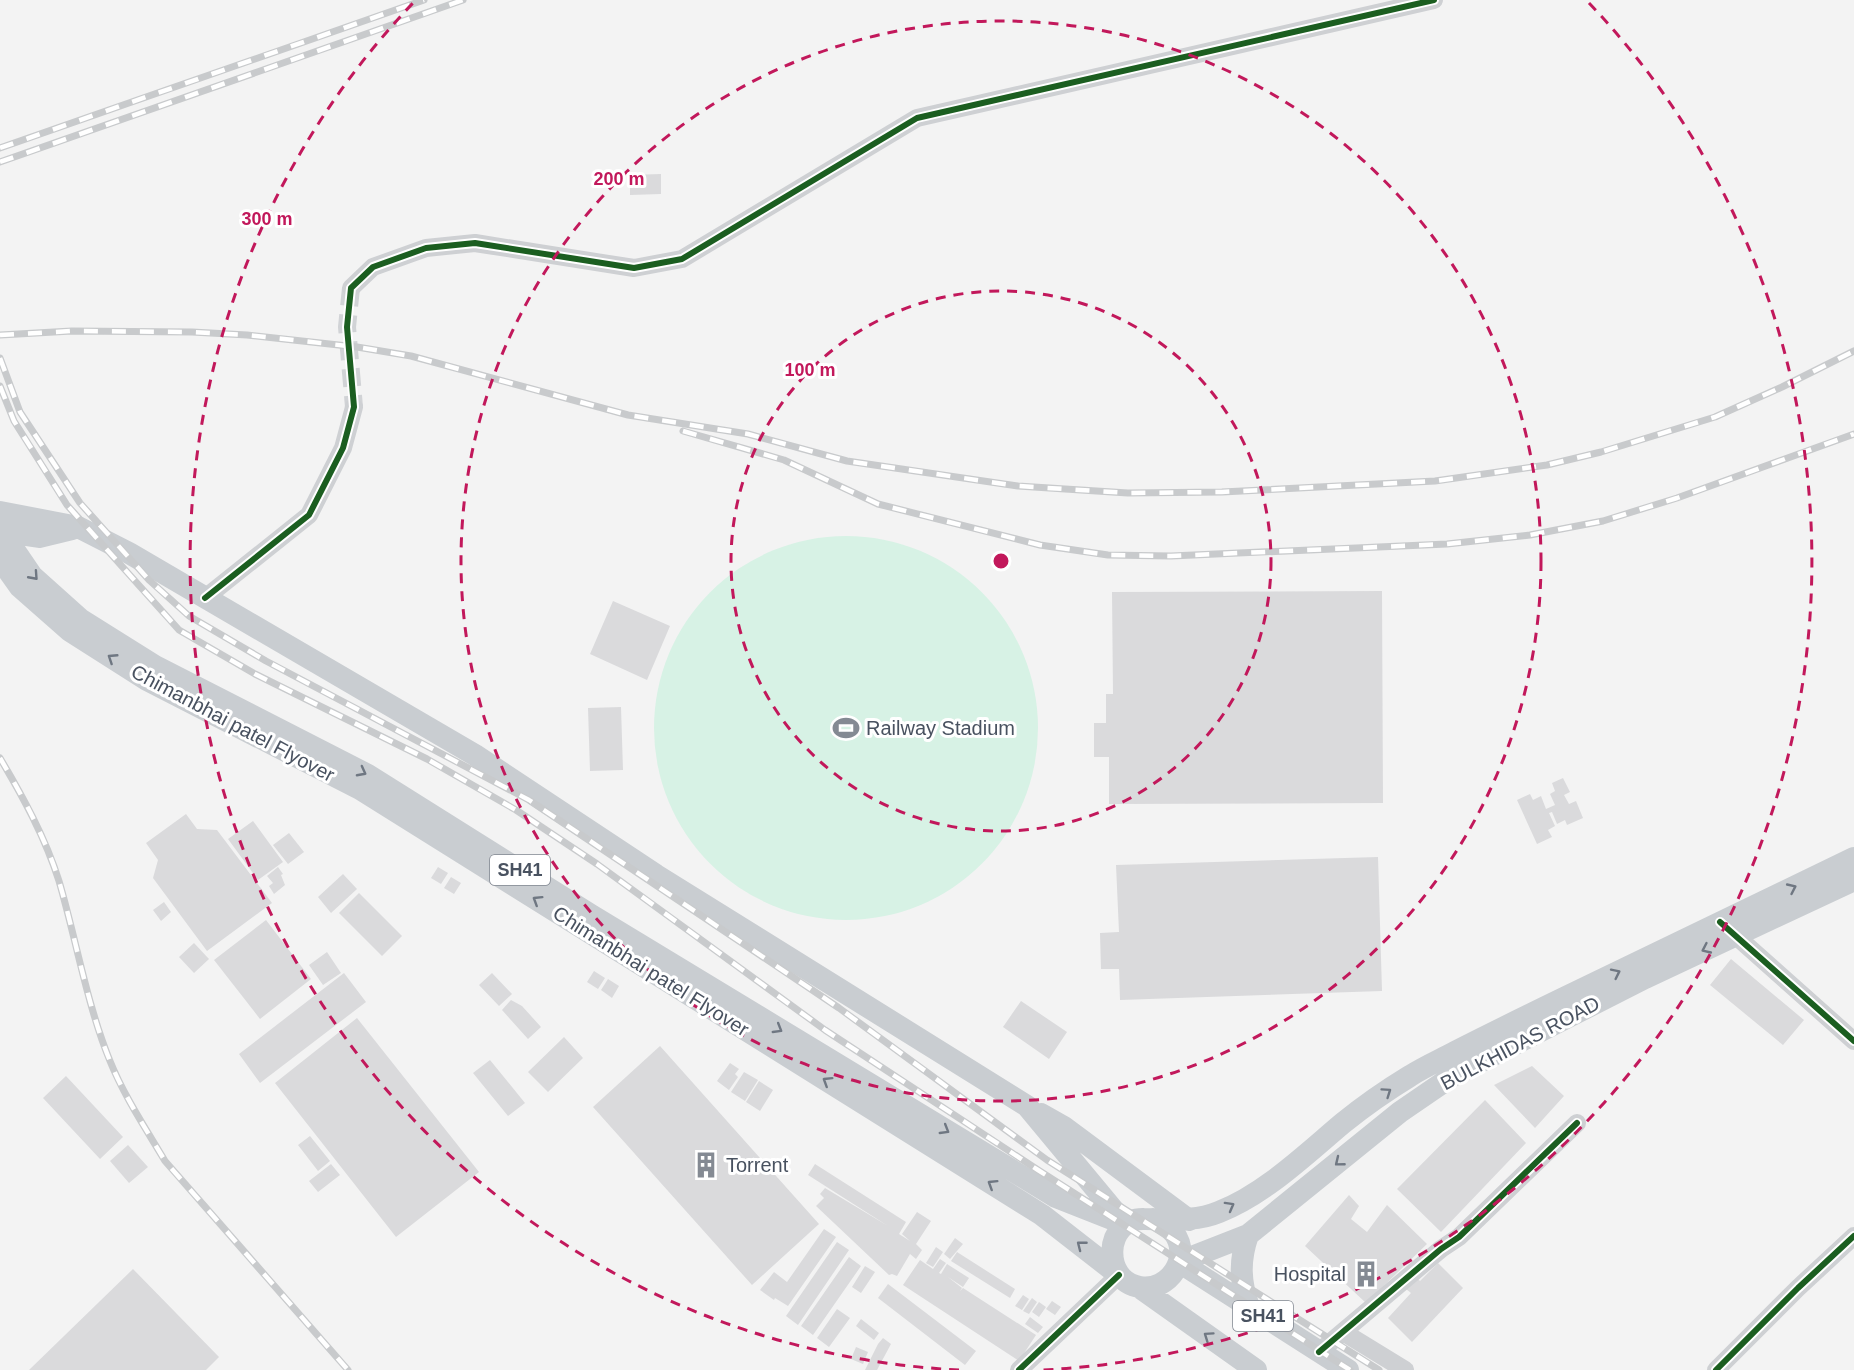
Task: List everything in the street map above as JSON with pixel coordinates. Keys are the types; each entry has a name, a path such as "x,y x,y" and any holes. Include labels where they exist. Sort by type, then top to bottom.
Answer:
{"main road":[{"path":"0,512 78,527 129,553 475,755 656,875 1064,1127 1189,1220"},
{"path":"0,530 39,537 78,527"},
{"name":"Chimanbhai patel Flyover","path":"0,530 32,576 80,618 155,666 368,775 591,915 1056,1197 1125,1224"},
{"name":"Chimanbhai patel Flyover","path":"0,559 20,586 70,631 137,674 360,789 1042,1215 1119,1275"},
{"path":"1153,1219 1166,1224 1176,1235 1180,1248 1179,1262 1174,1274 1164,1283 1152,1288 1139,1287 1128,1283 1119,1275 1112,1263 1111,1248 1116,1235 1125,1224 1139,1218 1189,1220 1220,1212 1271,1184 1347,1120 1411,1075 1728,929 1854,858"},
{"name":"BULKHIDAS ROAD","path":"1179,1262 1248,1235 1401,1112 1454,1075 1645,978 1728,929 1854,880"},
{"path":"1027,1106 1125,1224"},
{"path":"1248,1235 1241,1263 1242,1288 1250,1307"},
{"name":"SH41","path":"1179,1262 1348,1370"},
{"name":"SH41","path":"1139,1287 1256,1370"}],"street":[{"path":"351,288 373,267 426,248 475,243 634,267 682,259 917,118 1434,0"},
{"path":"205,598 309,515 343,448 354,407"},
{"path":"1728,929 1854,1041"},
{"path":"1319,1352 1441,1249 1460,1237 1577,1123"},
{"path":"1716,1370 1854,1236"},
{"path":"1019,1370 1119,1275"},
{"path":"1342,1332 1405,1370"}],"green space":[{"name":"Railway Stadium","path":"846,536 883,540 936,559 968,580 994,606 1023,655 1034,691 1038,728 1034,765 1015,818 994,850 968,876 919,905 883,916 846,920 809,916 756,897 724,876 698,850 669,801 658,765 654,728 658,691 677,638 698,606 724,580 773,551 809,540"}],"building":[{"path":"661,174 661,194 630,195 630,175"},
{"path":"1382,591 1383,803 1109,804 1109,757 1094,757 1094,723 1106,723 1106,694 1113,694 1112,592"},
{"path":"613,601 670,626 647,680 590,654"},
{"path":"621,707 623,770 590,771 588,708"},
{"path":"1563,778 1570,792 1564,795 1569,804 1576,801 1583,818 1567,825 1565,820 1557,824 1552,812 1549,813 1555,826 1548,830 1552,837 1537,844 1517,800 1530,794 1533,800 1541,796 1546,809 1555,805 1550,794 1555,791 1552,783"},
{"path":"186,814 197,829 217,830 272,903 207,951 153,878 158,860 146,843"},
{"path":"253,821 283,862 258,880 228,839"},
{"path":"289,833 304,852 288,864 273,845"},
{"path":"1378,857 1382,991 1120,1000 1119,969 1101,969 1100,933 1119,932 1116,865"},
{"path":"278,867 283,874 281,875 285,885 274,894 269,886 273,883 267,876"},
{"path":"438,867 448,873 441,884 431,878"},
{"path":"343,874 357,889 331,913 318,897"},
{"path":"451,877 461,883 454,894 444,888"},
{"path":"359,893 402,936 382,956 339,913"},
{"path":"164,902 171,912 161,921 153,910"},
{"path":"266,920 311,979 260,1019 214,960"},
{"path":"194,943 209,959 194,973 179,957"},
{"path":"327,952 341,973 323,985 309,965"},
{"path":"1731,959 1804,1020 1783,1045 1710,985"},
{"path":"594,971 605,978 598,989 587,982"},
{"path":"344,973 366,1002 260,1083 239,1054"},
{"path":"492,973 512,994 499,1006 479,985"},
{"path":"608,979 619,986 612,998 601,990"},
{"path":"511,1000 522,1006 541,1027 528,1039 502,1010"},
{"path":"1021,1001 1067,1032 1049,1059 1003,1027"},
{"path":"357,1018 479,1172 396,1237 275,1083"},
{"path":"564,1037 583,1058 548,1092 528,1072"},
{"name":"Torrent","path":"660,1046 819,1224 752,1285 593,1107"},
{"path":"490,1060 525,1103 508,1116 473,1073"},
{"path":"730,1063 739,1069 735,1074 738,1077 729,1090 717,1081"},
{"path":"1532,1066 1564,1096 1535,1128 1494,1085"},
{"path":"744,1072 758,1080 745,1101 731,1092"},
{"path":"66,1076 123,1137 100,1159 43,1098"},
{"path":"759,1081 773,1090 760,1111 746,1102"},
{"path":"1485,1100 1526,1143 1441,1232 1397,1189"},
{"path":"310,1136 330,1161 318,1171 298,1145"},
{"path":"128,1145 148,1167 129,1183 110,1161"},
{"path":"331,1164 340,1175 318,1192 309,1181"},
{"path":"815,1164 906,1222 899,1234 910,1241 902,1234 917,1212 931,1221 916,1244 922,1250 916,1259 910,1254 897,1276 889,1275 816,1206 824,1198 820,1194 825,1188 888,1226 808,1175"},
{"name":"Hospital","path":"1349,1195 1359,1206 1351,1219 1367,1232 1387,1205 1427,1244 1366,1303 1305,1246"},
{"path":"824,1229 836,1237 788,1306 760,1290 774,1272 787,1282"},
{"path":"955,1238 963,1244 950,1259 944,1254"},
{"path":"837,1242 849,1250 798,1325 786,1316"},
{"path":"936,1247 943,1252 933,1267 926,1263"},
{"path":"957,1252 1015,1289 1010,1298 951,1261"},
{"path":"849,1257 861,1266 813,1335 801,1326"},
{"path":"940,1259 946,1263 939,1273 941,1274 947,1264 969,1278 963,1287 948,1277 962,1288 960,1291 963,1288 1036,1335 1019,1361 903,1285 920,1260 933,1269"},
{"path":"1438,1263 1463,1288 1412,1342 1388,1318 1411,1293 1406,1289 1417,1278 1420,1281"},
{"path":"865,1266 875,1272 861,1293 852,1287"},
{"path":"133,1269 219,1357 206,1370 29,1370"},
{"path":"888,1284 976,1351 965,1365 878,1298"},
{"path":"1023,1295 1029,1299 1022,1310 1015,1306"},
{"path":"1032,1298 1037,1302 1029,1314 1023,1311"},
{"path":"1052,1301 1061,1307 1055,1315 1046,1309"},
{"path":"1039,1302 1046,1307 1039,1317 1032,1312"},
{"path":"837,1309 850,1318 829,1347 817,1338"},
{"path":"1030,1317 1043,1327 1038,1333 1025,1324"},
{"path":"861,1319 879,1333 874,1340 856,1326"},
{"path":"883,1338 891,1344 877,1370 865,1370 878,1344"},
{"path":"856,1347 868,1352 863,1364 851,1359"}],"tunnel":[{"path":"351,288 347,327 354,407"}],"railway":[{"path":"0,148 424,0"},
{"path":"0,162 463,0"},
{"path":"0,335 72,331 192,332 247,335 357,347 411,356 628,415 748,434 847,461 1018,486 1128,493 1222,492 1435,481 1547,465 1601,452 1715,417 1854,351"},
{"path":"0,358 20,412 80,503 149,580 189,616 266,661 529,800 839,1008 1047,1160 1379,1370"},
{"path":"0,386 14,421 67,505 179,630 255,674 427,759 516,810 597,864 825,1030 1350,1370"},
{"path":"683,431 784,460 878,504 1040,545 1108,555 1171,556 1447,544 1530,535 1603,521 1677,498 1854,434"},
{"path":"0,758 47,849 59,881 102,1040 122,1087 136,1112 165,1161 348,1370"}],"cycle path":[{"path":"205,598 309,515 343,448 354,407 347,327 351,288 373,267 426,248 475,243 634,268 682,259 917,118 1434,0"},
{"path":"1720,922 1854,1041"},
{"path":"1319,1352 1441,1249 1459,1237 1577,1123"},
{"path":"1716,1370 1854,1236"},
{"path":"1019,1370 1119,1275"}],"place":[{"name":"Railway Stadium","path":"846,728"},
{"name":"Torrent","path":"706,1165"},
{"name":"Hospital","path":"1366,1274"}]}
